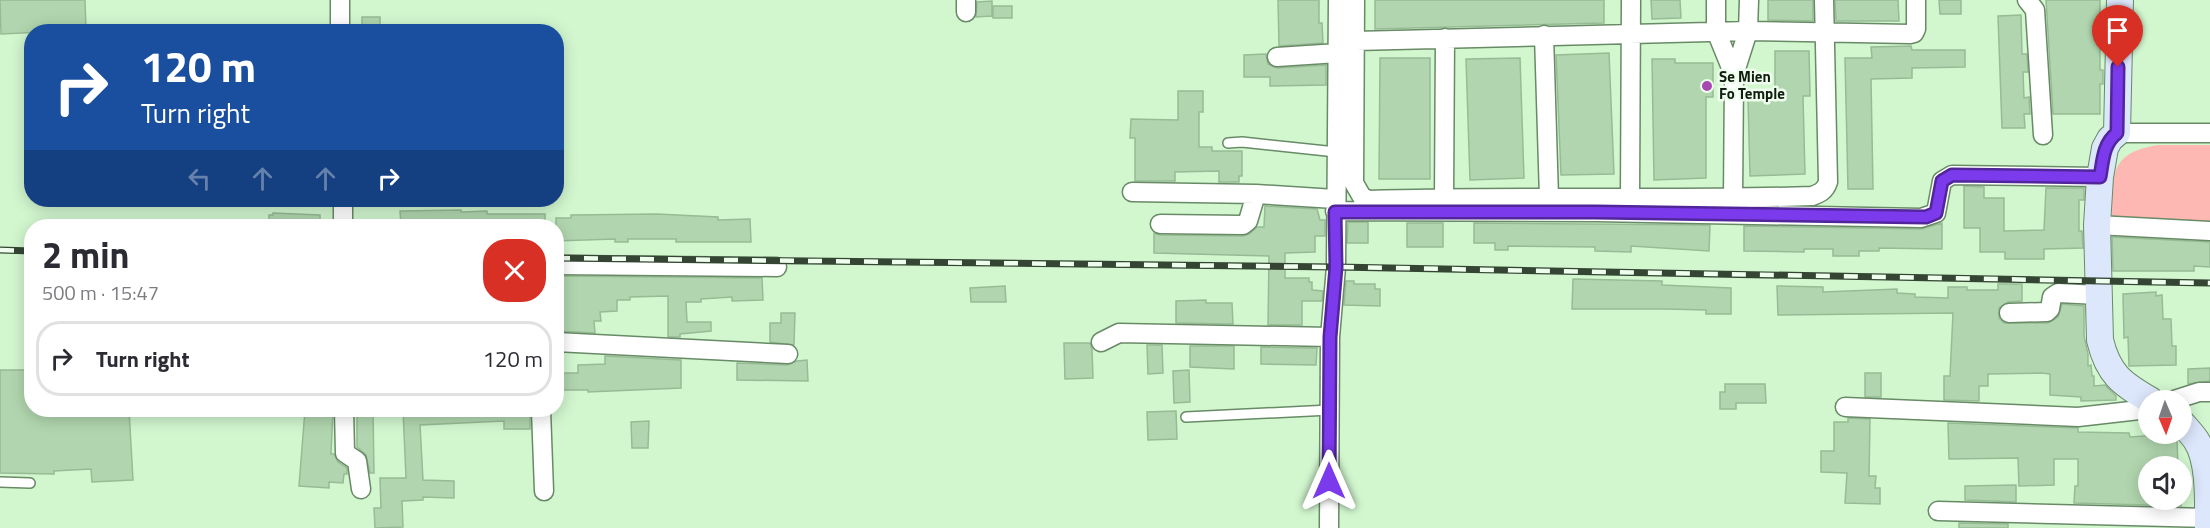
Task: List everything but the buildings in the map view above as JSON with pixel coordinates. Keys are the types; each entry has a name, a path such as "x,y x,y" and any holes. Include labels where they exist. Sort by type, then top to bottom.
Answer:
{"main road":[{"path":"2120,0 2117,133 2105,148 2100,177 2097,225 2100,340 2104,358 2120,381 2138,392"},
{"path":"2192,435 2202,453 2209,514"}],"street":[{"path":"340,0 340,24"},
{"path":"1329,528 1330,337 1336,267 1338,0"},
{"path":"1355,0 1354,183 1362,197 1369,200 1733,199 1819,194 1828,182 1824,0"},
{"path":"1630,0 1630,198"},
{"path":"1716,0 1716,32 1734,75"},
{"path":"1733,199 1734,75 1748,31 1749,0"},
{"path":"1356,41 1630,32 1748,31 1912,34 1916,29 1916,0"},
{"path":"2027,0 2035,9 2043,135"},
{"path":"1544,35 1549,198"},
{"path":"1444,198 1445,38"},
{"path":"1277,57 1338,53"},
{"path":"2117,133 2210,133"},
{"path":"1132,192 1256,194 1335,205 1921,218 1936,213 1942,181 1952,175 2100,177"},
{"path":"1160,224 1244,225 1248,221 1256,194"},
{"path":"2097,225 2210,231"},
{"path":"564,265 777,267"},
{"path":"2009,313 2047,312 2052,297 2058,293 2098,295"},
{"path":"1101,342 1119,333 1330,337"},
{"path":"564,342 788,354"},
{"path":"2192,394 2210,392"},
{"path":"1845,407 2078,417 2138,410"},
{"path":"344,417 345,453 357,461 361,489"},
{"path":"540,417 544,491"},
{"path":"1938,511 2209,514"}],"lane":[{"path":"1228,143 1242,142 1336,152"},
{"path":"1186,417 1330,410"},
{"path":"0,482 30,483"}],"shaded area":[{"path":"2158,145 2210,145 2210,226 2112,221 2112,192 2116,170 2121,161 2129,154"}],"railway":[{"path":"0,250 24,251"},
{"path":"564,258 1336,267 2210,283"}],"place":[{"name":"Se Mien Fo Temple","path":"1707,86"}],"route":[{"path":"1329,481 1330,337 1336,267 1335,212 1932,216 1938,209 1941,184 1947,176 2100,177 2105,148 2117,133 2118,67"}]}
